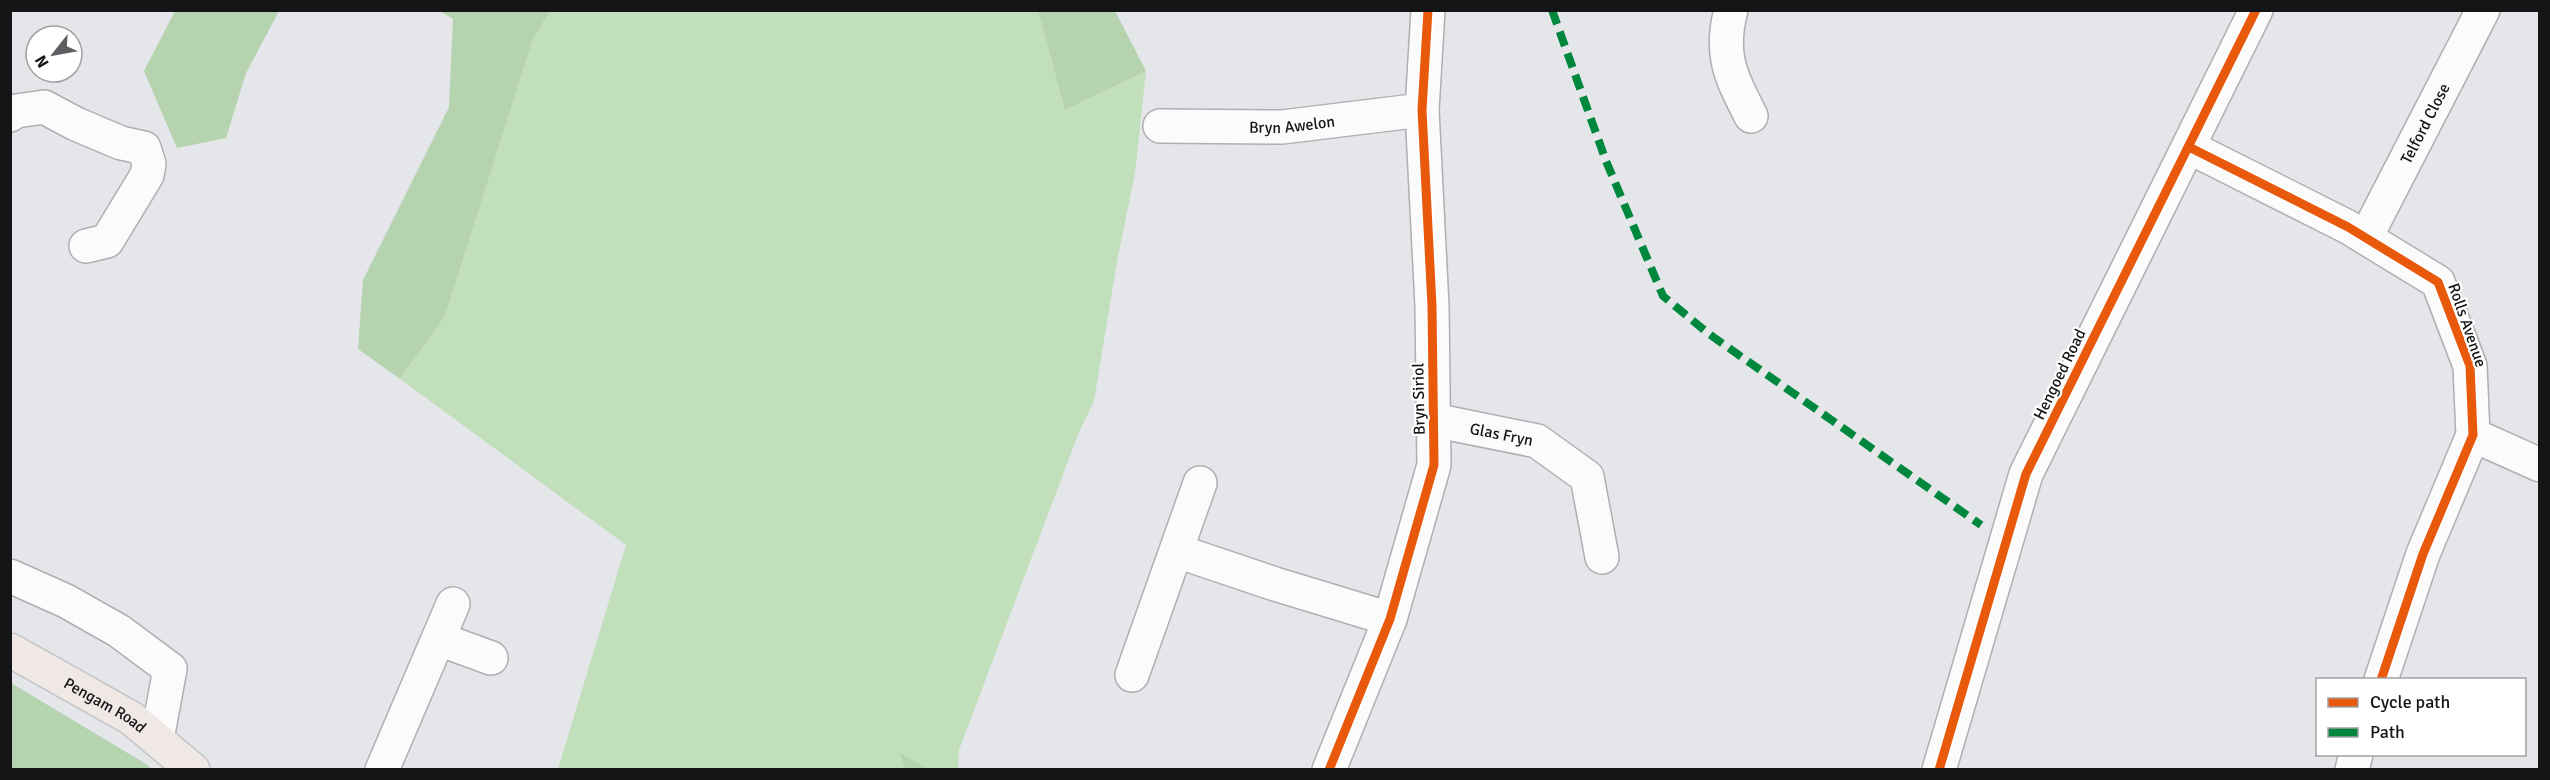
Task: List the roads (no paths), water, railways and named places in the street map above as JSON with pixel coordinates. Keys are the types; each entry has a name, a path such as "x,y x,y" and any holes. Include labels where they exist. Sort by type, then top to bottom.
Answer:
{"main road":[{"name":"Pengam Road","path":"10,650 131,718 193,770"}],"street":[{"name":"Bryn Siriol","path":"1329,770 1390,619 1434,465 1432,306 1422,110 1428,10"},
{"path":"1731,10 1725,51 1730,75 1751,116"},
{"name":"Hengoed Road","path":"1939,770 2026,474 2256,10"},
{"name":"Telford Close","path":"2366,237 2483,10"},
{"path":"10,115 16,111 44,107 85,128 144,148 149,164 147,175 107,242 86,246"},
{"name":"Bryn Awelon","path":"1160,126 1282,127 1422,110"},
{"name":"Rolls Avenue","path":"2188,147 2366,237 2438,282 2470,366 2473,435 2423,554 2382,678"},
{"name":"Glas Fryn","path":"1433,420 1537,441 1587,477 1602,558"},
{"path":"2473,435 2540,465"},
{"path":"1132,675 1200,483"},
{"path":"1177,551 1390,619"},
{"path":"10,576 66,601 119,631 170,669 157,739"},
{"path":"382,770 453,604"},
{"path":"439,639 491,658"}]}
